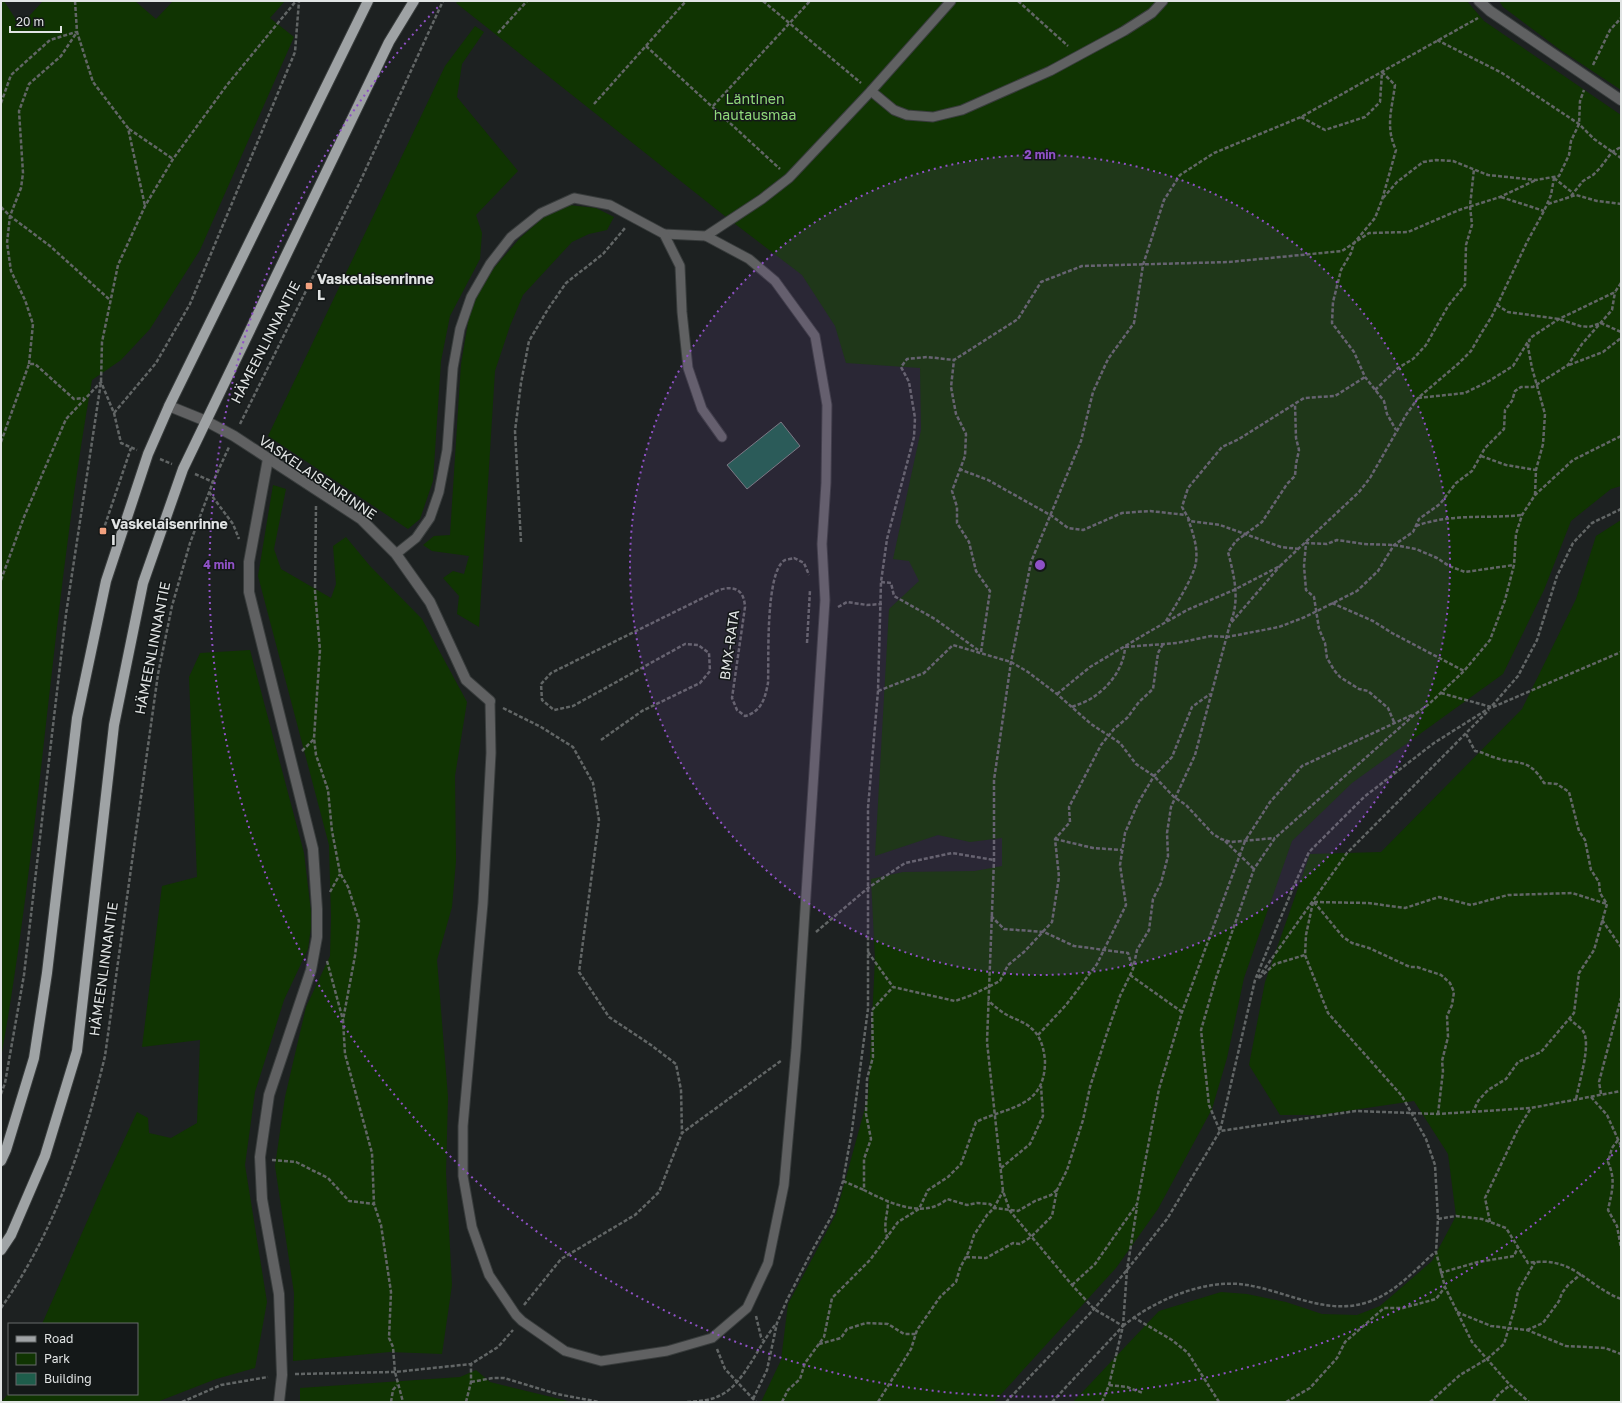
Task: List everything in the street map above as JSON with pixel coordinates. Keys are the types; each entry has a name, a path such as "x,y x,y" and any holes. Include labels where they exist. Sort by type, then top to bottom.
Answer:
{"main road":[{"path":"1,1161 6,1150 34,1058 47,973 77,718 106,581 148,454 169,406 368,1"},
{"name":"HÄMEENLINNANTIE","path":"1,1250 11,1235 45,1156 77,1051 114,725 143,583 183,469 389,42 414,1"}],"street":[{"path":"1479,1 1490,11 1621,100"},
{"name":"VASKELAISENRINNE","path":"169,406 206,421 234,436 361,519 396,554 430,602 466,680 490,701"},
{"path":"268,459 249,562 249,592 313,850 317,909 317,937 311,970 269,1095 260,1157 262,1198 280,1294 282,1375 279,1402"}],"lane":[{"path":"706,236 762,199 789,178 871,91 951,1"},
{"path":"871,91 894,110 907,115 923,117 945,115 978,104 1079,56 1152,13 1163,1"},
{"path":"396,554 416,538 430,518 439,492 447,450 453,368 460,329 471,297 490,264 511,237 541,213 574,198 610,205 664,234 706,236 749,259 775,281 814,336 827,405 826,484 822,544 825,600 796,1050 784,1185 768,1263 747,1308 712,1338 668,1352 601,1361 564,1352 519,1318 489,1274 472,1227 463,1176 463,1126 483,903 491,753 490,701"},
{"path":"664,234 680,266 682,312 688,368 702,409 722,437"}],"path":[{"path":"75,1 77,32 93,82 128,128 173,159"},
{"path":"1,1094 5,1083 24,975 66,614 102,382 102,342 118,265 145,206 173,159 227,85 298,1"},
{"path":"114,413 156,363 190,304 295,52 298,1"},
{"name":"HÄMEENLINNANTIE","path":"1,1308 36,1252 60,1199 77,1156 94,1104 107,1048 158,674 172,606 190,543 209,492 234,436 359,184 443,1"},
{"path":"498,33 527,1"},
{"path":"594,104 686,1"},
{"path":"763,1 871,91"},
{"path":"713,106 810,1"},
{"path":"1018,1 1079,56"},
{"path":"1124,1326 1094,1309 1072,1285 1031,1238 1010,1211 1003,1191 987,1042 994,860 994,780 1011,662 1031,562 1052,516 1082,441 1093,392 1108,359 1134,323 1143,265 1164,200 1180,174 1214,154 1301,117 1490,11"},
{"path":"1382,200 1397,182 1423,162 1453,161 1488,175 1536,180 1559,176 1569,155 1571,141 1579,124 1580,101 1596,55 1613,25 1621,18"},
{"path":"1,103 11,75 50,40 77,32"},
{"path":"1,442 29,364 32,324 25,300 11,271 8,243 10,216 21,188 23,173 19,111 28,84 61,56 77,32"},
{"path":"1437,40 1502,73 1579,124 1594,139 1621,158"},
{"path":"646,46 713,106 789,178"},
{"path":"1301,117 1325,130 1365,117 1380,102 1382,72"},
{"path":"1382,72 1395,85 1389,117 1390,137 1396,150 1382,200 1375,218 1354,243 1341,270 1336,285 1333,302 1332,323 1354,352 1365,376 1384,402 1387,414 1397,431"},
{"path":"128,128 145,206"},
{"path":"1570,197 1583,181 1593,175 1600,168 1612,152 1621,147"},
{"path":"1375,390 1398,368 1413,359 1426,345 1448,306 1465,285 1466,245 1472,225 1470,206 1474,169"},
{"path":"1554,178 1573,193"},
{"path":"1230,624 1280,566 1300,549 1359,492 1370,478 1418,398 1459,363 1470,351 1497,305 1527,242 1544,211 1554,178"},
{"path":"753,1398 767,1370 777,1323 793,1288 833,1214 843,1181 852,1130 868,1009 868,808 878,691 882,604 881,582 887,539 914,437 915,418 909,382 901,367 907,359 927,357 954,360 1018,319 1041,282 1082,266 1229,262 1342,251 1369,233 1408,232 1470,206 1500,197 1536,180"},
{"path":"1547,204 1576,195 1597,201 1621,204"},
{"path":"1500,197 1544,211"},
{"path":"1,207 10,216 50,246 110,300"},
{"path":"521,542 515,431 521,383 529,341 566,283 603,254 633,218"},
{"path":"1568,365 1582,344 1612,310 1615,292 1621,283"},
{"path":"1418,398 1465,393 1488,381 1513,366 1530,338 1559,319 1615,292"},
{"path":"1497,305 1508,312 1559,319 1580,326 1589,326 1601,323 1621,332"},
{"path":"1530,338 1528,347 1544,408 1545,421 1544,444 1536,470 1535,495"},
{"path":"1125,647 1163,644 1211,636 1227,637 1279,627 1315,612 1357,591 1378,571 1394,545 1413,532 1419,519 1440,504 1456,482 1472,471 1485,448 1504,429 1505,410 1512,401 1515,391 1521,387 1533,387 1568,365 1603,352 1621,338"},
{"path":"954,360 951,387 956,414 966,434 965,456 952,492 957,507 957,522 970,542 976,571 990,591 982,652"},
{"path":"29,364 35,364 74,399 84,398"},
{"path":"1300,549 1281,547 1220,525 1190,521 1182,507 1188,488 1222,447 1239,439 1304,398 1335,396 1365,376"},
{"path":"102,382 114,413 121,443 131,448 103,531"},
{"path":"1,580 24,517 66,419 84,398 102,382"},
{"path":"966,1257 986,1258 1013,1243 1020,1244 1031,1238 1052,1216 1057,1190 1067,1170 1083,1120 1090,1087 1107,1033 1133,969 1137,950 1149,930 1153,899 1161,883 1168,856 1167,833 1174,797 1195,755 1230,624 1235,611 1235,580 1228,552 1236,541 1262,522 1287,484 1295,476 1299,450 1296,438 1295,403"},
{"path":"1220,1131 1208,1105 1201,1030 1216,978 1254,869 1275,838 1414,714 1441,693 1464,671 1490,640 1505,600 1514,564 1516,534 1522,515 1535,495 1573,460 1621,436"},
{"path":"1481,456 1506,465 1536,470"},
{"path":"960,469 988,480 1052,516 1068,528 1083,530 1122,513 1150,511 1186,514"},
{"path":"316,489 315,592 320,650 314,738 316,754 328,790 332,831 340,873 348,887 359,921 355,956 343,1020"},
{"path":"209,492 233,524 249,562"},
{"path":"1255,980 1314,902 1347,853 1466,734 1492,707 1518,676 1536,640 1557,576 1573,543 1592,523 1621,510"},
{"path":"1164,623 1176,606 1196,563 1195,539 1186,514"},
{"path":"1416,526 1431,520 1456,517 1506,517 1522,515"},
{"path":"1306,543 1327,544 1337,540 1364,544 1394,545 1416,549 1465,572 1514,564"},
{"path":"1306,543 1304,566 1306,590 1314,597 1315,612 1327,658 1340,677 1359,689 1368,692 1391,712 1394,722"},
{"name":"BMX-RATA","path":"601,740 642,712 700,684 710,671 709,653 698,645 685,644 573,706 554,710 542,700 541,684 551,673 728,587 736,589 744,598 732,698 737,710 745,716 754,714 761,706 766,694 768,683 770,604 773,581 778,569 785,561 794,558 804,563 810,578"},
{"path":"1057,694 1090,667 1164,623 1187,610 1234,590 1280,566"},
{"path":"881,582 891,583 894,596 935,619 982,652"},
{"path":"807,646 810,583"},
{"path":"824,620 835,609 846,602 867,605 882,604"},
{"path":"1332,603 1373,621 1392,633 1464,671"},
{"path":"868,952 893,987 955,1001 988,988 1000,981 1008,965 1044,932 1052,922 1059,876 1055,840 1070,822 1068,807 1101,745 1153,689 1158,653 1163,644"},
{"path":"878,691 924,673 953,645 982,652 1011,662 1057,694 1092,724 1120,743 1136,764 1154,776 1174,797 1186,805 1213,834 1224,840 1254,869"},
{"path":"1072,707 1090,700 1103,691 1124,659 1125,647"},
{"path":"1006,1402 1094,1309 1127,1270 1167,1219 1220,1131 1255,980 1309,852 1364,797 1434,743 1492,707 1621,652"},
{"path":"1441,693 1492,707"},
{"path":"1038,1035 1066,1005 1097,964 1126,905 1120,865 1125,833 1138,803 1154,776 1172,757 1192,707 1211,694"},
{"path":"182,1402 222,1385 282,1375 395,1372 471,1364 498,1347 562,1259 635,1215 659,1192 682,1133 681,1090 676,1064 609,1017 579,972 599,820 593,783 573,747 541,726 490,701"},
{"path":"1102,1402 1109,1385 1124,1326 1127,1270 1137,1204 1159,1090 1182,1012 1239,854 1245,841 1270,802 1302,766 1414,714"},
{"path":"1466,734 1475,751 1493,757 1529,765 1538,772 1544,783 1557,784 1569,792 1579,831 1585,840 1591,870 1599,882 1600,893 1607,904 1594,950 1579,973 1574,1013 1541,1052 1518,1062 1506,1079 1488,1090 1478,1101 1472,1112"},
{"path":"1224,840 1245,841 1275,838"},
{"path":"1055,840 1093,848 1122,850"},
{"path":"802,944 868,888 905,863 952,853 994,860"},
{"path":"1314,902 1368,903 1405,908 1439,897 1471,905 1508,895 1572,893 1607,904"},
{"path":"1314,902 1306,934 1305,955 1328,1013 1402,1096 1426,1138 1435,1165 1438,1219 1436,1252 1444,1287 1472,1342 1510,1385 1529,1402"},
{"path":"1314,902 1335,929 1352,943 1369,948 1410,967 1417,967 1441,975 1450,984 1454,992 1452,1005 1447,1016 1448,1037 1442,1061 1443,1071 1438,1114"},
{"path":"991,916 1004,929 1044,932 1074,946 1128,953 1133,969"},
{"path":"1602,920 1621,947"},
{"path":"1255,980 1275,964 1305,955"},
{"path":"326,958 343,1020 345,1054 372,1153 374,1204 381,1225 391,1292 388,1328 389,1338 393,1347 397,1386 403,1402"},
{"path":"1130,975 1182,1012"},
{"path":"864,1190 864,1159 871,1139 866,1114 867,1079 873,1057 872,1010 893,987"},
{"path":"1600,1094 1599,1082 1621,998"},
{"path":"988,1000 1006,1015 1030,1026 1038,1035 1045,1059 1041,1086 1043,1116 1030,1144 1001,1168"},
{"path":"1569,1018 1584,1032 1585,1042 1585,1058 1576,1100"},
{"path":"682,1133 796,1050"},
{"path":"919,1209 928,1190 948,1177 961,1164 976,1122 995,1113 1012,1110 1026,1102 1041,1086"},
{"path":"1220,1131 1356,1112 1438,1114 1531,1108 1621,1091"},
{"path":"1591,1097 1607,1115 1621,1146"},
{"path":"1490,1222 1485,1198 1518,1129 1531,1108"},
{"path":"1618,1140 1612,1148 1608,1162 1613,1174 1613,1188 1608,1210 1617,1226 1621,1248"},
{"path":"260,1157 277,1161 296,1162 328,1178 349,1201 374,1204"},
{"path":"843,1181 888,1202 919,1209"},
{"path":"782,1402 788,1390 800,1378 805,1363 824,1337 832,1298 870,1260 888,1238 898,1222 919,1209 941,1205 947,1199 967,1205 977,1203 990,1204 994,1208 1018,1211 1035,1200 1050,1195 1057,1190"},
{"path":"878,1402 911,1349 916,1334 940,1297 956,1282 960,1268 966,1257 974,1235 994,1208 1003,1191"},
{"path":"888,1202 885,1233 888,1238"},
{"path":"1072,1285 1095,1264 1137,1204"},
{"path":"1438,1219 1456,1216 1482,1219 1506,1228 1528,1263 1545,1260 1559,1264 1581,1274 1605,1293 1621,1299"},
{"path":"1440,1273 1478,1262 1514,1256 1518,1246"},
{"path":"1052,1402 1124,1326 1134,1317 1166,1299 1214,1285 1246,1284 1312,1302 1352,1306 1366,1303 1392,1290 1436,1252"},
{"path":"1430,1402 1460,1375 1488,1360 1504,1344 1518,1291 1534,1262"},
{"path":"1527,1330 1543,1323 1559,1302 1562,1293 1568,1285 1581,1274"},
{"path":"1286,1402 1310,1388 1338,1358 1345,1342 1384,1308 1403,1308 1436,1299 1444,1287"},
{"path":"751,1299 763,1340"},
{"path":"1456,1312 1491,1326 1527,1330 1566,1346 1605,1348 1621,1354"},
{"path":"1134,1317 1172,1340 1188,1353 1219,1402"},
{"path":"687,1402 703,1401 721,1395 737,1381 763,1340 777,1323"},
{"path":"819,1344 841,1338 847,1329 866,1323 888,1324 904,1334 916,1334"},
{"path":"712,1338 725,1369 756,1402"},
{"path":"466,1402 471,1382 471,1364"},
{"path":"471,1382 494,1378 504,1378 550,1393 599,1402"},
{"path":"1109,1385 1127,1387 1143,1393"},
{"path":"1493,1402 1498,1395 1510,1385"},
{"path":"391,1402 393,1390 397,1386"}],"green space":[{"path":"1,1 4,1 20,26 43,1 135,1 156,19 173,1 285,1 270,18 294,37 200,250 150,329 121,360 92,380 78,465 67,549 15,974 1,1058"},
{"name":"Läntinen hautausmaa","path":"458,1 1467,1 1484,21 1621,115 1621,486 1611,489 1571,521 1544,590 1503,674 1352,783 1292,841 1244,978 1227,1058 1212,1109 1158,1209 1116,1268 994,1402 761,1402 781,1360 788,1304 836,1214 868,1097 875,960 871,879 903,872 975,871 1002,866 1002,838 970,842 938,835 875,856 889,609 919,581 909,561 893,559 921,430 920,368 846,363 835,326 802,275 726,217 456,3"},
{"path":"1499,1 1621,1 1621,90 1559,49 1503,7"},
{"path":"475,26 484,32 462,64 457,97 518,171 476,215 482,233 480,259 450,316 441,361 433,481 420,519 408,529 268,436 445,66"},
{"path":"569,205 596,208 614,217 607,230 589,234 572,242 523,295 510,326 495,371 479,627 457,614 459,596 443,578 453,571 464,574 469,556 432,551 423,545 434,536 450,535 461,364 470,311 487,276 520,238 544,217"},
{"path":"273,485 286,489 274,549 281,569 331,598 336,584 333,546 346,537 370,566 422,619 467,702 455,776 456,861 452,907 437,960 448,1097 446,1173 452,1285 442,1354 390,1352 293,1361 294,1293 275,1166 285,1097 306,1007 330,956 331,917 329,845 258,576"},
{"path":"1621,520 1621,1402 1073,1402 1159,1311 1221,1292 1247,1294 1286,1302 1322,1314 1357,1315 1380,1306 1432,1261 1456,1216 1448,1154 1414,1101 1319,1115 1280,1115 1249,1065 1265,982 1310,854 1381,852 1522,709 1576,599 1596,536"},
{"path":"250,650 304,853 312,920 308,949 284,1000 255,1092 245,1165 267,1302 255,1368 216,1379 157,1402 1,1402 8,1394 138,1395 138,1323 42,1323 137,1112 148,1118 149,1133 171,1138 197,1123 200,1040 142,1047 162,886 197,877 189,677 200,653"},
{"path":"476,1370 490,1382 572,1402 300,1402 300,1388 460,1377"}],"building":[{"path":"781,422 800,446 747,489 727,465"}],"place":[{"name":"Vaskelaisenrinne L","path":"309,286"},
{"name":"Vaskelaisenrinne I","path":"103,531"}]}
